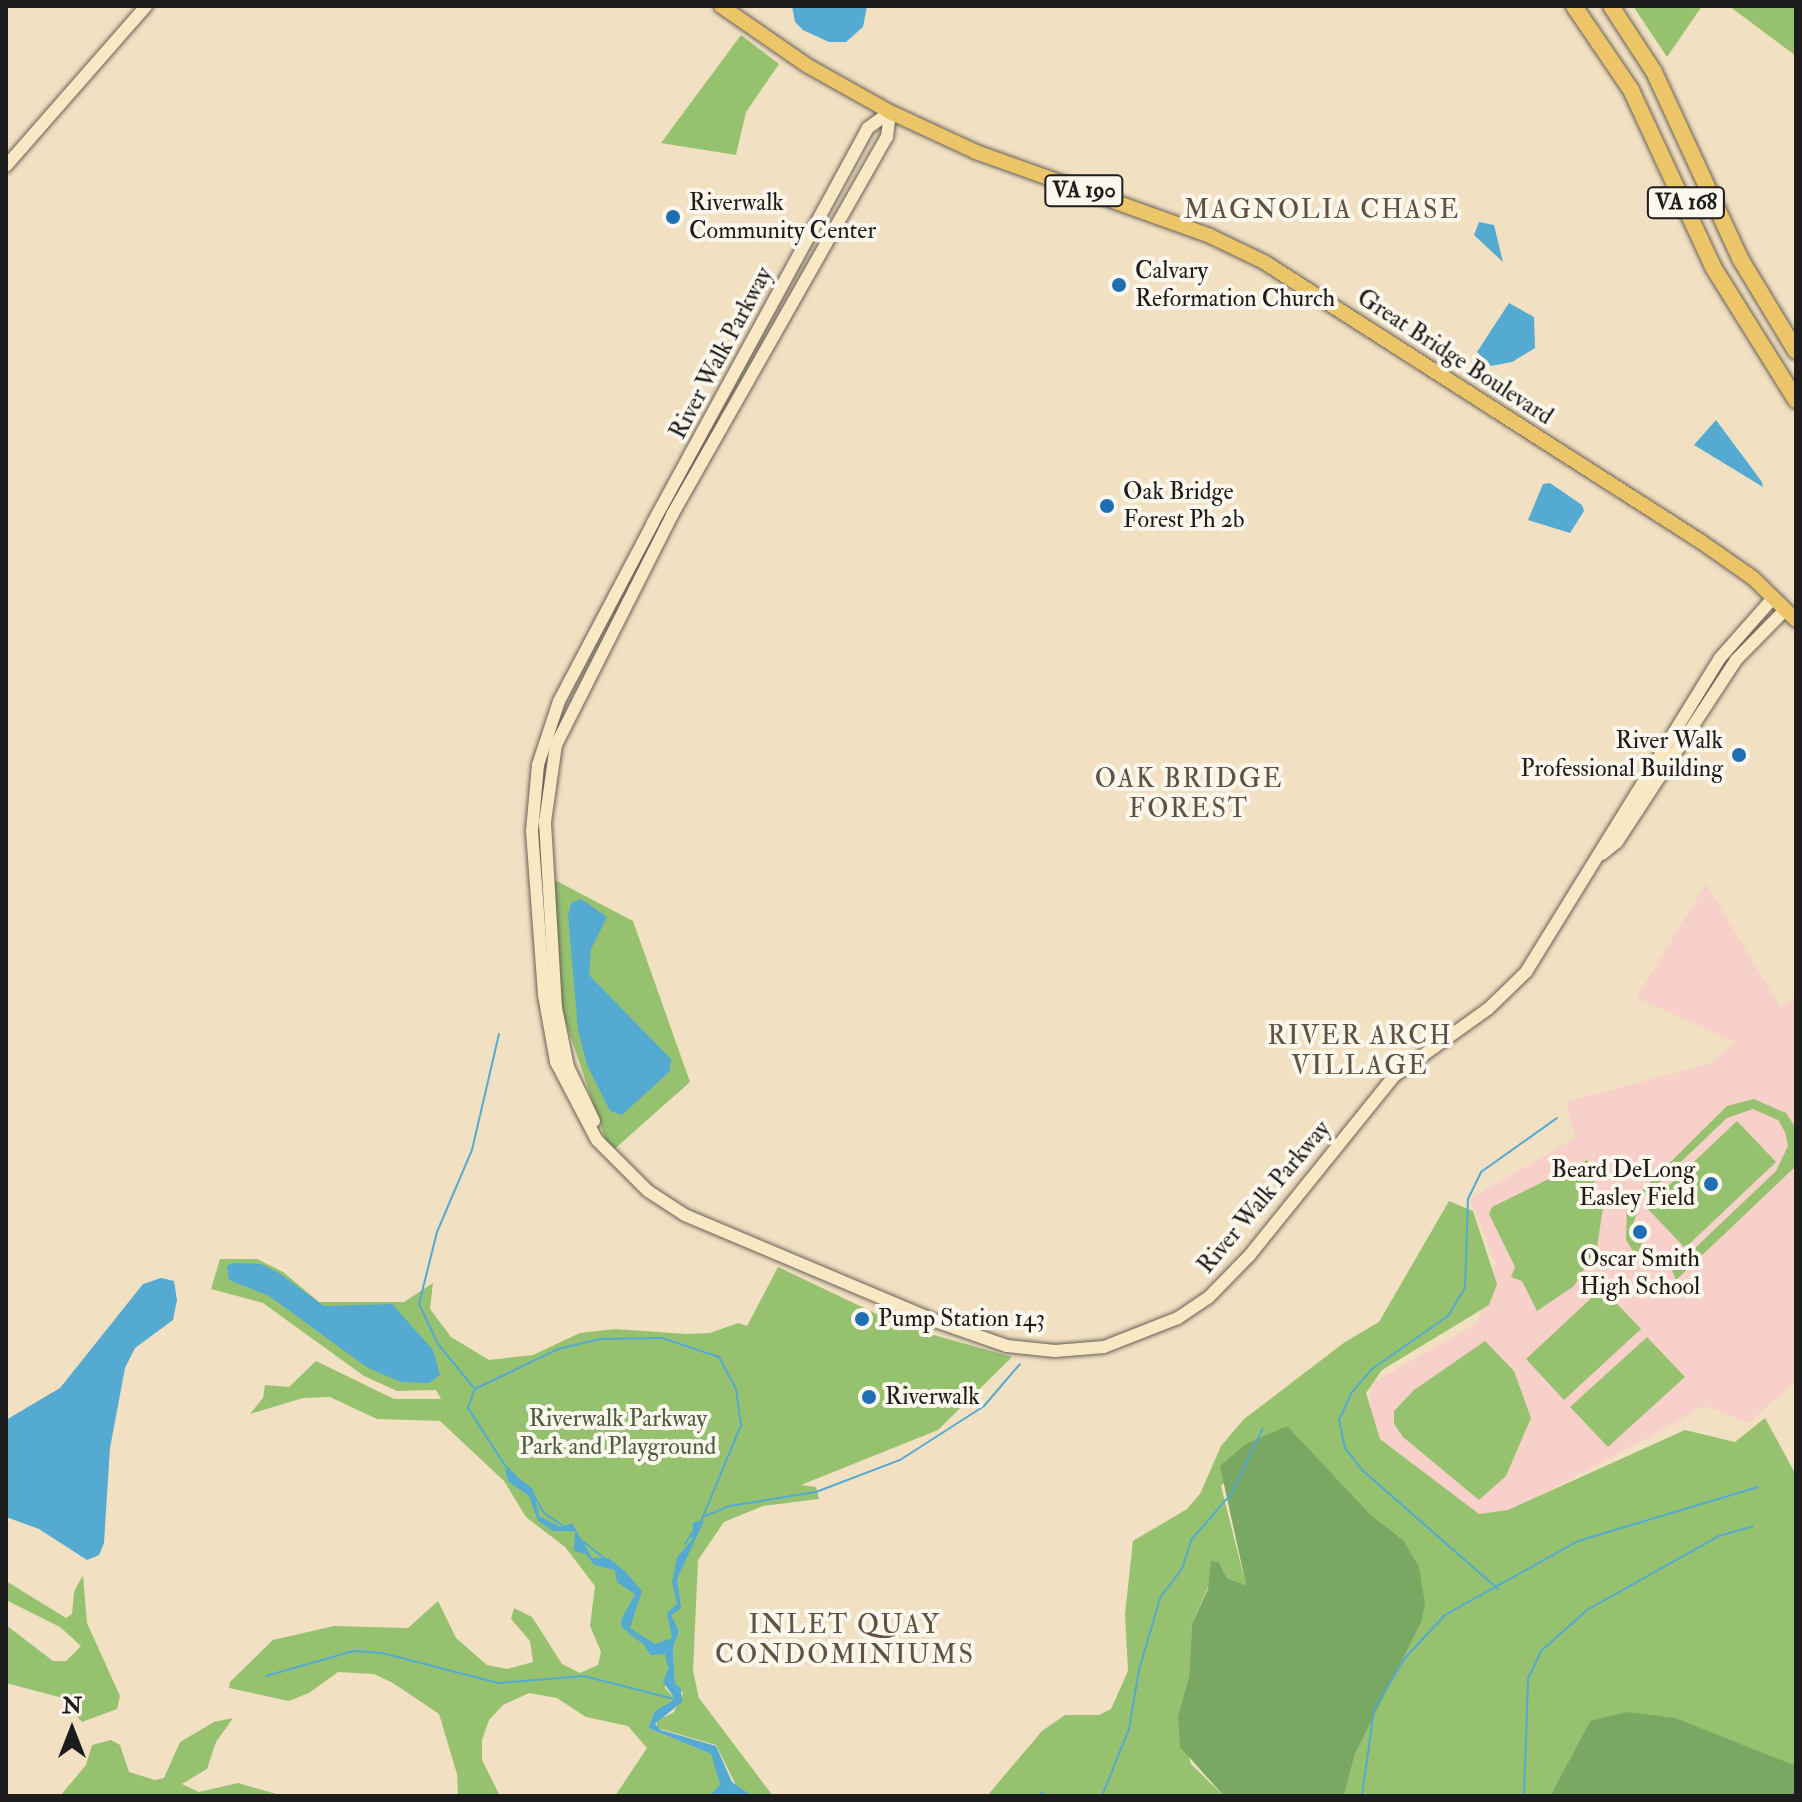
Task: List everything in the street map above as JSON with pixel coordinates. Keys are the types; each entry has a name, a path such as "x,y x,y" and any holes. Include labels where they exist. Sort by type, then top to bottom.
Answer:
{"highway":[{"name":"VA 168","path":"1574,6 1631,90 1713,267 1796,400"},
{"name":"VA 168","path":"1611,6 1654,72 1741,260 1796,351"}],"main road":[{"name":"Great Bridge Boulevard","path":"721,6 833,82 890,112 976,152 1210,236 1264,262 1700,541 1774,597 1791,615"}],"street":[{"path":"6,166 146,6"},
{"name":"River Walk Parkway","path":"610,1153 568,1067 556,1008 545,822 556,745 672,515 887,137 890,112"},
{"name":"River Walk Parkway","path":"890,112 868,128 646,536 559,701 542,745 532,819 546,1021 569,1096 610,1153 648,1191 701,1223 977,1338 1055,1351 1131,1339 1178,1318 1227,1280 1385,1085 1514,986 1602,854 1608,835 1720,658 1774,597"},
{"name":"River Walk Parkway","path":"1602,854 1617,842 1736,660 1791,615"}],"shaded area":[{"name":"Oscar Smith High School","path":"1706,884 1780,1007 1796,997 1796,1380 1749,1423 1705,1406 1474,1532 1370,1432 1370,1384 1477,1323 1496,1264 1470,1199 1575,1138 1566,1102 1711,1063 1735,1042 1636,998"}],"green space":[{"path":"1633,6 1702,6 1667,57"},
{"path":"1729,6 1796,6 1796,56"},
{"path":"741,35 779,64 746,112 736,155 661,143"},
{"path":"549,877 633,921 690,1082 610,1153 561,1008"},
{"path":"1754,1099 1786,1113 1796,1128 1796,1166 1676,1280 1672,1270 1651,1266 1636,1256 1626,1240 1627,1205 1727,1106","holes":["1753,1109 1778,1120 1788,1146 1776,1171 1693,1250 1669,1258 1644,1247 1634,1221 1643,1198 1727,1118"]},
{"name":"Beard DeLong Easley Field","path":"1737,1121 1776,1162 1685,1248 1646,1207"},
{"path":"1587,1160 1603,1208 1597,1247 1574,1286 1537,1311 1522,1281 1511,1277 1515,1267 1489,1214 1492,1207"},
{"path":"1449,1201 1473,1211 1497,1284 1489,1305 1382,1370 1366,1393 1380,1439 1479,1514 1508,1510 1685,1430 1735,1442 1765,1418 1796,1475 1796,1766 1590,1721 1550,1796 1344,1796 1355,1754 1421,1623 1403,1540 1370,1514 1287,1427 1221,1486 1246,1585 1227,1578 1219,1562 1192,1624 1189,1676 1178,1716 1191,1764 1224,1796 987,1796 1042,1731 1065,1715 1099,1715 1111,1709 1128,1671 1125,1614 1133,1541 1187,1509 1200,1494 1221,1446 1244,1419 1345,1342 1379,1322"},
{"name":"Riverwalk Parkway Park and Playground","path":"220,1259 257,1259 283,1272 319,1302 404,1302 433,1283 430,1309 451,1337 489,1360 533,1355 580,1333 615,1329 687,1334 710,1333 738,1323 747,1326 778,1267 902,1326 1012,1357 938,1430 801,1485 816,1487 819,1499 763,1506 724,1522 698,1560 693,1671 699,1698 773,1796 752,1796 738,1789 716,1745 657,1728 657,1721 674,1712 683,1693 675,1683 673,1648 679,1631 674,1623 665,1688 675,1699 655,1711 648,1728 711,1754 726,1796 615,1796 647,1748 628,1726 586,1717 557,1698 529,1693 503,1705 489,1720 482,1740 482,1760 500,1796 458,1796 457,1774 439,1714 393,1683 374,1674 338,1672 309,1693 289,1701 229,1688 230,1682 273,1640 334,1626 408,1628 438,1601 456,1638 487,1665 507,1669 533,1662 530,1641 511,1619 514,1608 532,1617 562,1664 580,1673 598,1665 601,1652 590,1626 595,1586 565,1547 526,1517 504,1481 440,1421 377,1419 330,1397 303,1398 250,1414 263,1398 265,1385 289,1387 316,1361 394,1399 441,1399 436,1390 397,1391 364,1376 263,1303 211,1289"},
{"path":"1602,1288 1641,1329 1564,1400 1526,1359"},
{"path":"1647,1337 1685,1377 1608,1447 1570,1407"},
{"path":"1485,1341 1514,1371 1531,1418 1506,1476 1479,1500 1403,1437 1394,1424 1394,1411 1414,1390"},
{"path":"1287,1426 1370,1514 1403,1540 1419,1567 1425,1604 1421,1623 1355,1754 1344,1796 1224,1796 1180,1747 1178,1716 1189,1676 1192,1624 1208,1589 1211,1561 1219,1562 1227,1578 1246,1585 1220,1466 1246,1444"},
{"path":"83,1575 87,1623 120,1696 117,1709 82,1722 59,1697 6,1683 6,1625 53,1661 66,1661 81,1646 60,1627 6,1600 6,1581 66,1618 72,1614 74,1592"},
{"path":"1627,1712 1675,1718 1796,1766 1796,1796 1550,1796 1590,1721"},
{"path":"233,1718 216,1742 207,1769 182,1784 199,1792 238,1783 283,1796 60,1796 86,1765 92,1745 111,1740 120,1745 129,1772 155,1780 164,1778 180,1742 214,1722"}],"water":[{"path":"792,6 867,6 863,27 846,42 829,42 803,30 795,22"},
{"path":"1479,222 1494,225 1503,262 1474,235"},
{"path":"1509,303 1534,317 1535,348 1512,362 1491,366 1477,352"},
{"path":"1716,420 1762,482 1763,487 1694,445"},
{"path":"1550,483 1582,505 1584,511 1570,533 1528,520 1543,484"},
{"path":"581,899 607,917 591,949 589,975 671,1059 670,1071 622,1115 610,1111 587,1065 578,1030 568,915 571,903"},
{"path":"233,1263 261,1264 279,1273 324,1306 392,1304 433,1350 440,1375 429,1383 401,1382 368,1368 269,1296 229,1280 227,1266"},
{"path":"161,1278 174,1281 177,1300 173,1320 135,1348 125,1368 110,1448 104,1543 99,1555 87,1560 39,1529 6,1517 6,1420 60,1388 143,1284"},
{"path":"505,1468 533,1489 539,1516 560,1527 572,1523 592,1558 608,1558 625,1571 642,1591 630,1628 655,1644 672,1638 667,1613 677,1604 672,1582 677,1557 692,1540 693,1522 704,1521 677,1579 681,1608 671,1615 679,1631 673,1648 675,1683 681,1689 682,1702 655,1724 661,1730 716,1746 732,1782 752,1796 712,1794 720,1784 711,1754 648,1728 655,1711 675,1699 663,1682 668,1669 665,1654 651,1655 639,1638 622,1628 621,1620 635,1594 617,1582 615,1570 594,1565 586,1554 574,1551 575,1531 553,1531 538,1521 529,1496 508,1481"}],"waterway":[{"path":"474,1388 438,1344 419,1304 437,1232 472,1150 499,1034"},
{"path":"1498,1589 1363,1471 1345,1448 1339,1420 1352,1392 1372,1369 1448,1316 1465,1288 1468,1199 1481,1172 1557,1118"},
{"path":"525,1486 504,1464 468,1408 475,1389 558,1349 600,1339 662,1338 719,1357 736,1389 741,1425 701,1521"},
{"path":"705,1516 730,1506 816,1492 900,1460 984,1406 1020,1364"},
{"path":"1102,1796 1129,1729 1139,1670 1160,1598 1182,1569 1192,1539 1231,1494 1263,1428"},
{"path":"1362,1796 1374,1709 1405,1658 1445,1615 1578,1541 1758,1487"},
{"path":"533,1494 544,1513 563,1526"},
{"path":"1524,1796 1528,1679 1541,1651 1587,1610 1719,1536 1753,1526"},
{"path":"685,1544 693,1532"},
{"path":"581,1540 604,1558"},
{"path":"629,1633 644,1643"},
{"path":"266,1676 353,1651 382,1653 498,1683 584,1676 674,1699"},
{"path":"1040,1792 1047,1796"}],"place":[{"name":"Riverwalk Community Center","path":"673,217"},
{"name":"Calvary Reformation Church","path":"1119,285"},
{"name":"Oak Bridge Forest Ph 2b","path":"1107,506"},
{"name":"River Walk Professional Building","path":"1739,755"},
{"name":"Beard DeLong Easley Field","path":"1711,1184"},
{"name":"Oscar Smith High School","path":"1640,1232"},
{"name":"Pump Station 143","path":"862,1319"},
{"name":"Riverwalk","path":"869,1397"}],"district":[{"name":"MAGNOLIA CHASE","path":"1322,211"},
{"name":"OAK BRIDGE FOREST","path":"1189,795"},
{"name":"RIVER ARCH VILLAGE","path":"1360,1052"},
{"name":"INLET QUAY CONDOMINIUMS","path":"845,1641"}]}
